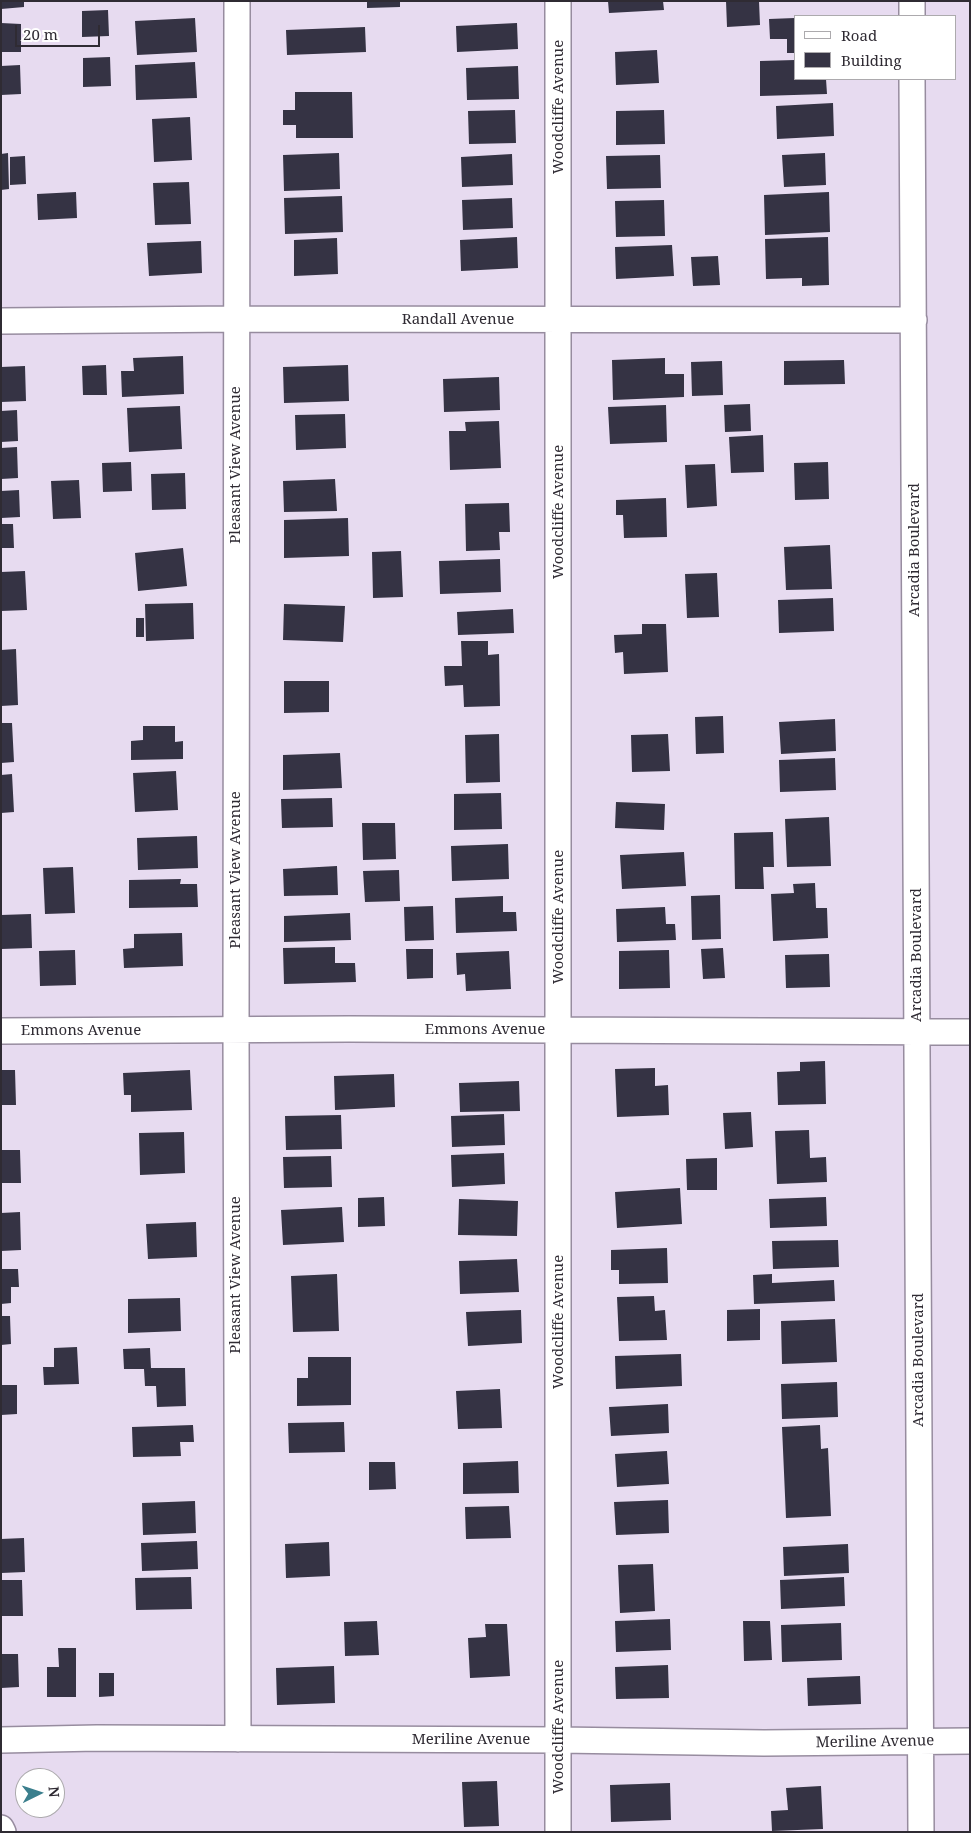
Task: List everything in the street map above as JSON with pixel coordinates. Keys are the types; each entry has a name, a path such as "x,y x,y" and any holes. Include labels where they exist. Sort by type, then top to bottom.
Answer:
{"street":[{"name":"Pleasant View Avenue","path":"237,1 236,1031 238,1739"},
{"name":"Woodcliffe Avenue","path":"558,1 558,1832"},
{"path":"912,1 912,15"},
{"name":"Arcadia Boulevard","path":"912,80 921,1832"},
{"name":"Randall Avenue","path":"1,321 237,319 559,321 914,320"},
{"name":"Emmons Avenue","path":"1,1031 970,1032"},
{"name":"Meriline Avenue","path":"1,1740 97,1738 764,1743 970,1741"},
{"path":"1,1828 3,1832"}],"building":[{"path":"1,1 24,1 24,7 1,9"},
{"path":"367,1 400,1 400,7 367,8"},
{"path":"608,1 663,1 664,10 609,13"},
{"path":"726,1 759,1 760,25 727,27"},
{"path":"108,10 109,36 82,37 82,11"},
{"path":"195,18 197,52 137,55 135,21"},
{"path":"794,18 794,53 787,53 787,39 770,39 769,19"},
{"path":"1,23 21,24 21,52 1,52"},
{"path":"517,23 518,49 457,52 456,26"},
{"path":"365,27 366,52 287,55 286,30"},
{"path":"657,50 659,83 616,85 615,52"},
{"path":"110,57 111,86 83,87 83,58"},
{"path":"794,60 794,80 826,80 827,94 760,96 760,61"},
{"path":"195,62 197,98 136,100 135,65"},
{"path":"20,65 21,94 1,95 1,66"},
{"path":"518,66 519,99 467,100 466,68"},
{"path":"295,92 352,92 353,138 296,138 296,125 283,125 283,110 295,110"},
{"path":"833,103 834,136 777,139 776,106"},
{"path":"515,110 516,143 469,144 468,111"},
{"path":"664,110 665,144 616,145 616,111"},
{"path":"190,117 192,160 154,162 152,119"},
{"path":"8,153 9,189 1,190 1,154"},
{"path":"339,153 340,189 284,191 283,155"},
{"path":"825,153 826,185 784,187 782,155"},
{"path":"512,154 513,185 462,187 461,157"},
{"path":"660,155 661,188 607,189 606,156"},
{"path":"25,156 26,184 10,185 10,157"},
{"path":"189,182 191,224 155,225 153,183"},
{"path":"76,192 77,218 38,220 37,194"},
{"path":"829,192 830,232 765,235 764,195"},
{"path":"342,196 343,232 285,234 284,198"},
{"path":"512,198 513,228 463,230 462,200"},
{"path":"664,200 665,236 616,237 615,201"},
{"path":"517,237 518,268 461,271 460,240"},
{"path":"828,237 829,285 802,286 802,278 766,279 765,239"},
{"path":"337,238 338,274 294,276 294,240"},
{"path":"201,241 202,273 149,276 147,243"},
{"path":"672,245 674,276 616,279 615,247"},
{"path":"718,256 720,285 693,286 691,257"},
{"path":"183,356 184,394 122,397 121,371 134,371 133,358"},
{"path":"665,358 665,374 684,374 684,397 613,400 612,360"},
{"path":"844,360 845,384 784,385 784,361"},
{"path":"722,361 723,395 692,396 691,362"},
{"path":"106,365 107,395 83,395 82,366"},
{"path":"348,365 349,401 284,403 283,367"},
{"path":"25,366 26,401 1,402 1,367"},
{"path":"499,377 500,410 444,412 443,379"},
{"path":"750,404 751,431 725,432 724,405"},
{"path":"666,405 667,442 610,444 608,407"},
{"path":"180,406 182,449 129,452 127,408"},
{"path":"17,410 18,441 1,442 1,411"},
{"path":"345,414 346,448 296,450 295,415"},
{"path":"499,421 501,468 450,470 449,431 466,431 465,422"},
{"path":"763,435 764,472 731,473 729,437"},
{"path":"17,447 18,478 1,479 1,448"},
{"path":"131,462 132,491 103,492 102,463"},
{"path":"828,462 829,499 795,500 794,463"},
{"path":"715,464 717,506 687,508 685,465"},
{"path":"185,473 186,509 152,510 151,474"},
{"path":"335,479 337,511 284,512 283,481"},
{"path":"79,480 81,518 53,519 51,481"},
{"path":"19,490 20,517 1,518 1,491"},
{"path":"666,498 667,537 624,538 623,515 616,515 616,500"},
{"path":"509,503 510,532 499,532 500,550 466,551 465,504"},
{"path":"348,518 349,556 284,558 284,520"},
{"path":"1,524 13,524 14,548 1,548"},
{"path":"830,545 832,589 786,590 784,547"},
{"path":"183,548 187,586 138,591 135,553"},
{"path":"401,551 403,597 373,598 372,552"},
{"path":"500,559 501,592 440,594 439,561"},
{"path":"25,571 27,610 1,611 1,572"},
{"path":"717,573 719,617 687,618 685,574"},
{"path":"833,598 834,631 779,633 778,600"},
{"path":"193,603 194,639 146,641 145,604"},
{"path":"284,604 345,606 343,642 283,640"},
{"path":"513,609 514,633 458,635 457,612"},
{"path":"136,618 144,618 144,637 136,637"},
{"path":"642,624 666,624 668,672 624,674 623,652 615,653 614,635 642,634"},
{"path":"461,641 488,641 488,655 499,654 500,706 464,707 463,685 445,686 444,666 462,666"},
{"path":"16,649 18,705 1,706 1,650"},
{"path":"284,681 329,681 329,712 284,713"},
{"path":"723,716 724,753 696,754 695,717"},
{"path":"835,719 836,751 781,754 779,722"},
{"path":"1,723 12,723 14,762 1,763"},
{"path":"143,726 175,726 175,742 183,741 183,759 131,760 131,741 143,740"},
{"path":"499,734 500,782 466,783 465,735"},
{"path":"668,734 670,771 632,772 631,735"},
{"path":"340,753 342,788 283,790 283,755"},
{"path":"835,758 836,790 780,792 779,760"},
{"path":"176,771 178,810 135,812 133,773"},
{"path":"12,774 14,812 1,813 1,775"},
{"path":"501,793 502,829 454,830 454,794"},
{"path":"332,798 333,827 282,828 281,799"},
{"path":"616,802 665,804 664,830 615,828"},
{"path":"829,817 831,866 787,867 785,819"},
{"path":"362,823 395,823 396,859 363,860"},
{"path":"773,832 774,867 763,867 764,889 735,889 734,833"},
{"path":"197,836 198,868 138,870 137,838"},
{"path":"508,844 509,879 452,881 451,846"},
{"path":"684,852 686,886 622,889 620,855"},
{"path":"337,866 338,895 284,896 283,869"},
{"path":"73,867 75,913 45,914 43,868"},
{"path":"399,870 400,901 365,902 363,871"},
{"path":"181,879 180,884 197,884 198,907 129,908 129,880"},
{"path":"815,883 816,908 827,908 828,938 773,941 771,894 794,893 793,884"},
{"path":"720,895 721,939 692,940 691,896"},
{"path":"503,896 503,912 516,912 517,931 456,933 455,898"},
{"path":"433,906 434,940 405,941 404,907"},
{"path":"665,907 666,924 675,924 676,940 617,942 616,909"},
{"path":"350,913 351,940 284,942 284,916"},
{"path":"31,914 32,948 1,949 1,915"},
{"path":"182,933 183,966 124,968 123,949 134,948 134,934"},
{"path":"335,947 335,963 355,963 356,982 284,984 283,948"},
{"path":"723,948 725,978 703,979 701,949"},
{"path":"406,949 433,949 433,978 407,979"},
{"path":"75,950 76,985 40,986 39,951"},
{"path":"669,950 670,988 619,989 619,951"},
{"path":"509,951 511,989 466,991 465,974 457,975 456,953"},
{"path":"829,954 830,987 786,988 785,955"},
{"path":"825,1061 826,1104 778,1105 777,1072 800,1071 800,1062"},
{"path":"655,1068 655,1086 668,1085 669,1115 617,1117 615,1069"},
{"path":"1,1070 15,1070 16,1105 1,1105"},
{"path":"190,1070 192,1110 131,1112 131,1095 124,1095 123,1073"},
{"path":"394,1074 395,1107 335,1110 334,1076"},
{"path":"519,1081 520,1111 460,1112 459,1083"},
{"path":"751,1112 753,1147 725,1149 723,1113"},
{"path":"504,1114 505,1145 452,1147 451,1116"},
{"path":"341,1115 342,1149 286,1150 285,1116"},
{"path":"809,1130 810,1158 826,1157 827,1182 777,1184 775,1131"},
{"path":"184,1132 185,1173 140,1175 139,1133"},
{"path":"1,1150 20,1150 21,1183 1,1183"},
{"path":"504,1153 505,1184 452,1187 451,1155"},
{"path":"331,1156 332,1187 284,1188 283,1157"},
{"path":"717,1158 717,1190 687,1190 686,1159"},
{"path":"680,1188 682,1224 617,1228 615,1192"},
{"path":"384,1197 385,1226 358,1227 358,1198"},
{"path":"826,1197 827,1226 770,1228 769,1199"},
{"path":"459,1199 518,1201 517,1236 458,1235"},
{"path":"342,1207 344,1242 283,1245 281,1210"},
{"path":"20,1212 21,1250 1,1251 1,1213"},
{"path":"196,1222 197,1257 148,1259 146,1224"},
{"path":"838,1240 839,1267 773,1269 772,1241"},
{"path":"667,1248 668,1283 619,1284 619,1270 611,1270 611,1250"},
{"path":"517,1259 519,1292 460,1294 459,1261"},
{"path":"1,1269 18,1269 19,1287 11,1287 11,1303 1,1304"},
{"path":"337,1274 339,1331 293,1332 291,1276"},
{"path":"772,1274 772,1283 834,1280 835,1301 754,1304 753,1275"},
{"path":"654,1296 655,1311 665,1310 667,1340 619,1341 617,1297"},
{"path":"180,1298 181,1331 128,1333 128,1299"},
{"path":"760,1309 760,1340 727,1341 727,1310"},
{"path":"521,1310 522,1343 468,1346 466,1312"},
{"path":"1,1316 10,1316 11,1344 1,1345"},
{"path":"835,1319 837,1362 782,1364 781,1321"},
{"path":"77,1347 79,1384 44,1385 43,1367 54,1367 54,1348"},
{"path":"150,1348 151,1368 185,1368 186,1406 157,1407 156,1386 145,1386 144,1369 124,1369 123,1349"},
{"path":"681,1354 682,1386 616,1389 615,1356"},
{"path":"308,1357 351,1357 351,1405 297,1406 297,1378 308,1378"},
{"path":"837,1382 838,1417 782,1419 781,1384"},
{"path":"1,1385 17,1385 17,1414 1,1415"},
{"path":"500,1389 502,1428 458,1429 456,1391"},
{"path":"668,1404 669,1433 611,1436 609,1407"},
{"path":"344,1422 345,1452 289,1453 288,1423"},
{"path":"193,1425 194,1442 180,1442 181,1456 133,1457 132,1427"},
{"path":"820,1425 821,1449 828,1448 831,1516 786,1518 782,1427"},
{"path":"667,1451 669,1484 617,1487 615,1454"},
{"path":"518,1461 519,1493 463,1494 463,1463"},
{"path":"369,1462 395,1462 396,1489 369,1490"},
{"path":"668,1500 669,1533 616,1535 614,1502"},
{"path":"195,1501 196,1533 143,1535 142,1503"},
{"path":"509,1506 511,1538 466,1539 465,1507"},
{"path":"24,1538 25,1572 1,1573 1,1539"},
{"path":"197,1541 198,1569 142,1571 141,1543"},
{"path":"329,1542 330,1576 286,1578 285,1544"},
{"path":"848,1544 849,1573 784,1576 783,1547"},
{"path":"653,1564 655,1611 620,1613 618,1565"},
{"path":"191,1577 192,1609 136,1610 135,1578"},
{"path":"844,1577 845,1606 781,1609 780,1580"},
{"path":"1,1580 22,1580 23,1616 1,1616"},
{"path":"670,1619 671,1650 616,1652 615,1621"},
{"path":"377,1621 379,1655 345,1656 344,1622"},
{"path":"743,1621 770,1621 772,1660 744,1661"},
{"path":"841,1623 842,1660 782,1662 781,1625"},
{"path":"485,1624 507,1624 510,1676 470,1678 468,1638 486,1637"},
{"path":"58,1648 76,1648 76,1697 47,1697 47,1667 59,1667"},
{"path":"1,1654 18,1654 19,1687 1,1688"},
{"path":"668,1665 669,1698 616,1699 615,1667"},
{"path":"334,1666 335,1703 277,1705 276,1668"},
{"path":"99,1673 114,1673 114,1696 99,1697"},
{"path":"860,1676 861,1704 808,1706 807,1678"},
{"path":"497,1781 499,1826 464,1827 462,1782"},
{"path":"670,1783 671,1820 611,1822 610,1785"},
{"path":"821,1786 823,1829 772,1831 771,1811 788,1810 786,1788"}]}
